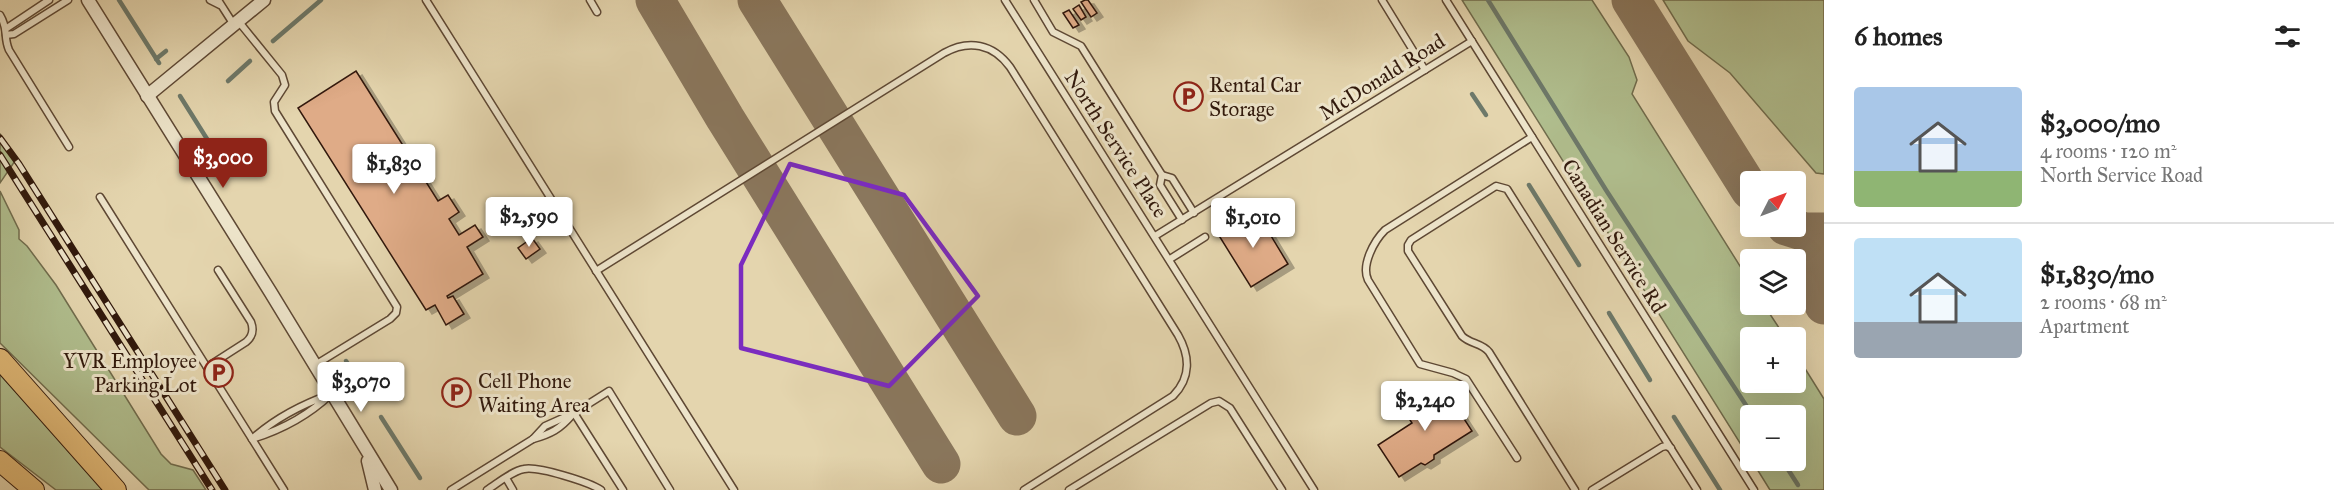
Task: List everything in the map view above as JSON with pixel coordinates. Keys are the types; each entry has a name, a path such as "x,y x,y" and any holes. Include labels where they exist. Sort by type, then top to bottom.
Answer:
{"main road":[{"path":"0,358 114,488"},
{"path":"0,461 34,490"}],"street":[{"path":"88,0 391,490"},
{"path":"147,96 264,0"},
{"path":"364,448 375,490"}],"lane":[{"path":"7,31 49,0"},
{"path":"7,31 14,34 68,0"},
{"path":"210,0 221,2 237,24 282,75 285,85 274,102 275,111 397,307 396,313 390,319 314,365"},
{"path":"426,0 734,490"},
{"name":"North Service Place","path":"1005,0 1314,490"},
{"path":"1034,0 1053,32 1081,46 1162,175 1172,178 1194,213"},
{"path":"1382,0 1425,70"},
{"name":"Canadian Service Rd","path":"1446,0 1754,490"},
{"path":"591,2 597,12"},
{"path":"0,15 7,31 9,50 69,147"},
{"name":"McDonald Road","path":"1155,236 1472,41"},
{"path":"596,271 944,53 968,44 993,50 1010,67 1184,344 1187,360 1185,376 1173,396 1024,490"},
{"path":"1517,458 1466,379 1420,364 1368,280 1365,270 1376,242 1384,230 1532,137"},
{"path":"1162,175 1160,185 1182,220"},
{"path":"1575,490 1489,352 1486,348 1467,341 1462,336 1408,251 1411,240 1496,186 1507,189 1697,490"},
{"path":"100,197 284,490"},
{"path":"1170,259 1205,237"},
{"path":"207,367 246,342 253,330 251,322 218,270"},
{"path":"451,490 532,439 561,428 574,413 609,390 670,490"},
{"path":"252,439 266,426 312,401 331,394"},
{"path":"1072,489 1211,403 1219,401 1230,408 1282,490"},
{"path":"574,413 623,490"},
{"path":"1592,490 1662,447 1666,446 1671,449"},
{"path":"487,490 522,469 532,469 583,481 602,490"},
{"path":"506,478 513,490"}],"highlighted area":[{"path":"790,164 904,195 978,296 889,386 741,348 741,265"}],"green space":[{"path":"1462,0 1592,0 1629,57 1637,80 1632,94 1740,266 1740,315 1771,315 1778,327 1740,327 1740,393 1806,393 1806,370 1824,399 1824,490 1770,490 1758,471 1806,471 1806,405 1740,405 1740,443"},
{"path":"1663,0 1824,0 1824,174 1816,173 1730,73 1688,41"},
{"path":"0,134 17,158 0,183"},
{"path":"0,191 19,230 19,239 27,246 56,285 161,454 171,464 193,470 206,490 149,490 0,343"},
{"path":"0,374 103,490 56,490 0,447"}],"building":[{"path":"1088,0 1097,13 1091,17 1081,2"},
{"path":"1079,5 1086,17 1081,20 1073,9"},
{"path":"1069,10 1079,25 1073,28 1063,13"},
{"path":"356,71 438,201 448,195 459,212 449,219 459,235 475,225 483,237 467,247 483,274 447,296 448,298 453,296 464,314 446,325 435,305 426,310 298,108"},
{"path":"1256,211 1288,264 1251,287 1218,234 1236,224 1234,220 1242,215 1244,219"},
{"path":"532,238 540,249 526,259 518,248"},
{"path":"1442,385 1472,431 1434,455 1434,459 1425,465 1421,463 1399,477 1378,445 1412,423 1403,409"}],"waterway":[{"path":"119,0 159,63"},
{"path":"273,41 321,0"},
{"path":"1488,0 1606,190 1746,405"},
{"path":"156,59 166,51"},
{"path":"228,81 250,61"},
{"path":"1472,94 1486,115"},
{"path":"180,96 219,158"},
{"path":"1529,185 1579,265"},
{"path":"1609,313 1650,380"},
{"path":"346,361 361,384"},
{"path":"381,417 420,478"},
{"path":"1674,417 1720,490"},
{"path":"1789,471 1798,485"}],"taxiway":[{"path":"655,0 725,118 941,464"},
{"path":"757,0 1017,416"},
{"path":"1631,0 1740,174"},
{"path":"1806,232 1824,232"},
{"path":"1824,252 1818,279 1824,305"}],"railway":[{"path":"0,138 19,164 225,490"},
{"path":"0,155 212,490"}],"place":[{"name":"Rental Car Storage","path":"1188,97"},
{"name":"YVR Employee Parking Lot","path":"218,373"},
{"name":"Cell Phone Waiting Area","path":"457,393"}]}
